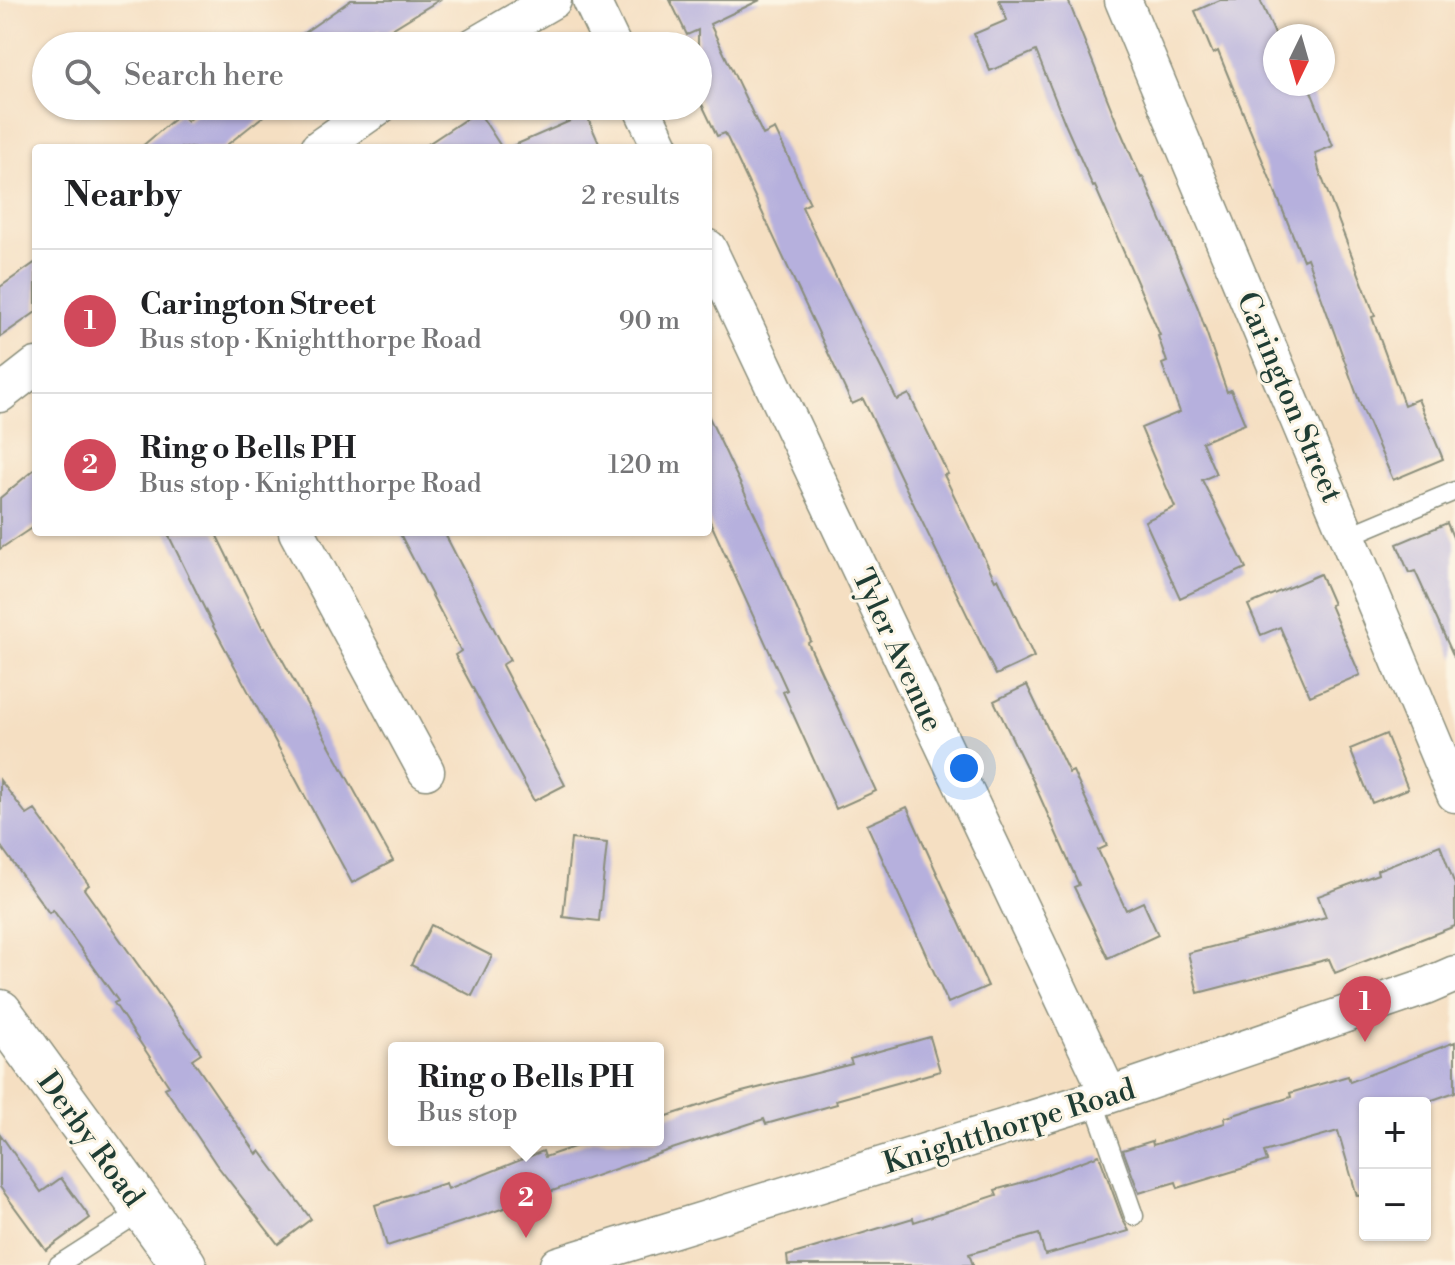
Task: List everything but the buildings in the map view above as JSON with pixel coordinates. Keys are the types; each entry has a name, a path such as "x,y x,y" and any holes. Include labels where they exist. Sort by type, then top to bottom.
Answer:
{"highway":[{"name":"Derby Road","path":"2,1019 184,1265"}],"street":[{"path":"498,32 553,0"},
{"path":"591,0 606,32"},
{"name":"Carington Street","path":"1123,0 1455,794"},
{"path":"325,144 359,120"},
{"path":"648,120 659,144"},
{"name":"Tyler Avenue","path":"712,257 1101,1098"},
{"path":"0,394 32,369"},
{"path":"299,536 426,771"},
{"name":"Knightthorpe Road","path":"558,1265 1101,1098 1455,974"}],"lane":[{"path":"1348,536 1455,491"},
{"path":"1101,1098 1134,1216"},
{"path":"58,1265 142,1211"}],"place":[{"name":"Carington Street","path":"1365,1042"},
{"name":"Ring o Bells PH","path":"526,1238"}]}
